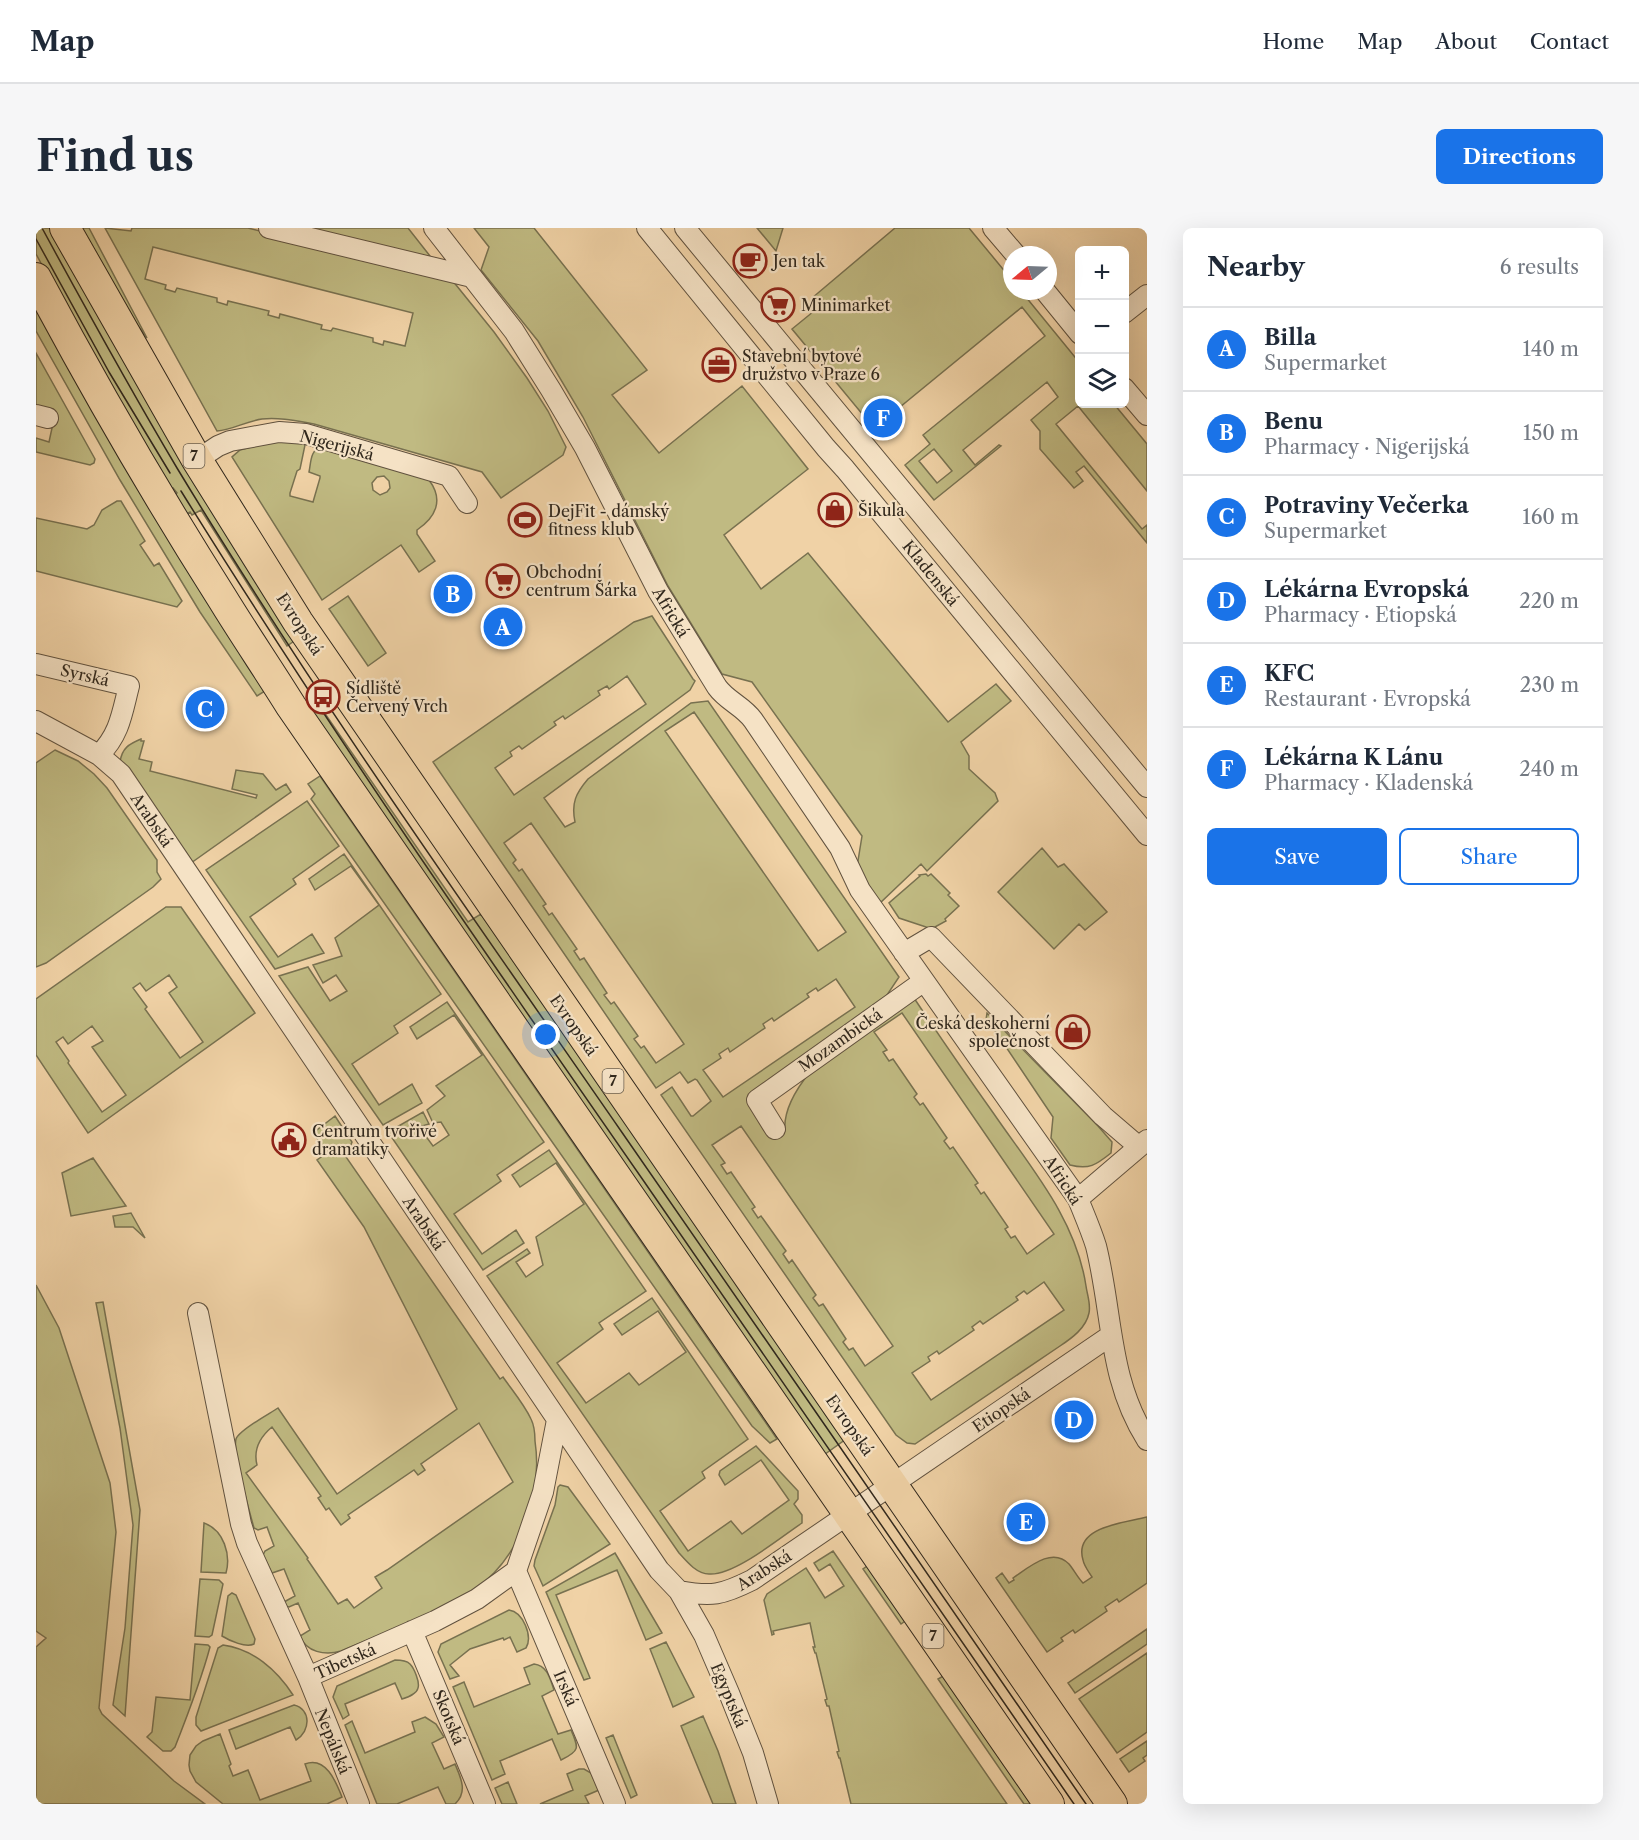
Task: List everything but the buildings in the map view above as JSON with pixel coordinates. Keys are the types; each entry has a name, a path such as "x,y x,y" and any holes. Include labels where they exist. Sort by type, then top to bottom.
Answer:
{"main road":[{"name":"Evropská","path":"65,228 196,460 272,583 1112,1804"},
{"name":"7","path":"36,278 154,487 221,598 291,706 1049,1804"}],"street":[{"path":"269,228 472,277"},
{"name":"Africká","path":"434,228 514,331 551,390 585,448 658,591 717,687 724,697 742,708 753,720 840,848 860,890 1078,1199 1095,1246 1110,1336 1123,1391 1132,1416 1147,1440"},
{"name":"Kladenská","path":"646,228 1147,835"},
{"name":"Kladenská","path":"685,228 1147,787"},
{"path":"993,228 1008,246"},
{"path":"1129,310 1147,295"},
{"path":"1052,300 1075,328"},
{"path":"1129,393 1147,415"},
{"name":"Nigerijská","path":"196,460 230,441 279,432 306,434 449,476 466,503"},
{"name":"Syrská","path":"36,663 129,686 116,732 112,741 99,755"},
{"name":"Arabská","path":"36,721 99,755 121,774 659,1570 679,1591 702,1595 733,1590 752,1580 849,1514"},
{"path":"904,953 931,937 1103,1116 1143,1143 1078,1199"},
{"name":"Mozambická","path":"776,1129 757,1100 924,981"},
{"name":"Tibetská","path":"198,1313 241,1524 257,1566 308,1677 412,1631 477,1599 516,1571"},
{"name":"Etiopská","path":"849,1514 1110,1336"},
{"path":"516,1571 543,1492 557,1420"},
{"name":"Irská","path":"516,1571 615,1804"},
{"name":"Egyptská","path":"679,1591 704,1635 729,1693 753,1753 768,1804"},
{"name":"Skotská","path":"412,1631 485,1804"},
{"name":"Nepálská","path":"308,1677 359,1804"}],"shaded area":[{"path":"36,228 53,228 297,639 287,646 201,510 192,515 190,512 183,516 172,497 177,493 173,488 169,490 36,254"},
{"path":"78,228 89,228 147,338 114,294"},
{"path":"105,228 131,231 132,228 248,228 452,280 527,378 548,411 566,447 563,455 501,498 482,472 314,424 268,419 217,431","holes":["153,247 413,313 405,346 384,341 383,345 373,342 373,338 333,328 331,331 321,329 322,325 280,314 279,318 268,315 269,311 228,301 227,305 217,302 217,298 177,288 175,292 165,289 166,285 145,279"]},
{"path":"294,228 408,228 430,256 427,258"},
{"path":"474,228 534,228 647,370 612,395 659,453 742,386 808,469 724,535 761,589 808,553 948,722 996,684 1011,701 961,742 969,756 969,769 995,793 998,801 927,871 921,864 880,903 857,867 862,836 752,682 722,674 668,586 583,417 538,341 481,270 489,247"},
{"path":"757,228 783,228 776,251"},
{"path":"895,228 969,228 1003,269 1003,300 1028,300 1075,357 1076,408 1056,424 1142,529 1147,525 1147,543 1084,466 1076,472 1083,481 1074,488 1040,449 1040,431 1031,420 1058,397 1047,382 963,450 975,465 999,445 1001,446 934,500 905,465 930,444 923,435 1045,336 1022,307 900,407 894,400 868,421 792,329 819,307 812,298","holes":["934,449 952,471 937,483 919,461"]},
{"path":"36,304 265,691 257,696 200,612 120,480 36,331"},
{"path":"36,353 95,459 94,463 90,465 36,452 36,438 49,442 55,414 53,409 36,407"},
{"path":"1080,408 1117,408 1147,444 1147,491"},
{"path":"274,441 299,442 305,445 300,469 297,471 290,496 313,502 320,476 309,472 313,453 322,447 429,480 436,494 436,508 429,520 417,530 417,534 435,561 419,572 401,545 322,600 232,457 240,450","holes":["384,476 389,481 390,488 387,492 380,495 373,490 372,483 377,477"]},
{"path":"121,501 145,541 140,545 154,566 159,563 182,601 177,607 36,571 36,518 87,529 94,525 102,510"},
{"path":"348,596 386,653 368,666 329,609"},
{"path":"652,616 695,681 690,690 544,798 565,827 575,822 576,799 588,779 691,703 708,701 899,977 881,1004 754,1095 780,1135 785,1131 786,1115 792,1100 810,1072 914,998 1037,1174 1073,1238 1089,1299 1089,1310 1085,1323 1065,1343 915,1444 907,1443 896,1435 661,1095 672,1087 693,1116 711,1101 697,1080 688,1083 680,1072 656,1088 433,762 634,622","holes":["627,676 646,704 514,795 495,768 512,756 510,752 519,746 522,749 556,725 554,722 563,716 565,719 600,695 598,691 607,686 609,689","694,712 846,932 818,951 665,731","531,823 684,1044 656,1063 644,1046 641,1048 634,1039 638,1036 614,1002 611,1004 604,995 607,993 584,958 580,960 574,951 577,949 552,913 549,915 543,906 546,904 522,869 519,871 513,863 516,860 504,843","836,979 855,1007 723,1097 703,1070 721,1058 719,1054 728,1048 730,1052 765,1028 763,1024 772,1018 774,1021 809,997 807,994 816,988 818,991","902,1013 1054,1234 1027,1254 1015,1236 1011,1238 1005,1229 1008,1227 984,1192 981,1194 975,1185 978,1183 953,1147 950,1149 944,1141 947,1138 923,1103 920,1105 914,1097 917,1094 893,1059 889,1061 883,1052 887,1050 874,1032","741,1126 893,1346 865,1366 853,1348 849,1350 843,1342 846,1339 823,1304 819,1306 813,1298 816,1295 792,1260 789,1263 783,1254 786,1251 761,1216 758,1218 752,1209 755,1207 731,1172 727,1174 721,1165 725,1163 712,1145","1044,1282 1064,1310 931,1400 912,1373 930,1361 928,1357 937,1351 939,1354 974,1330 972,1327 980,1321 983,1324 1018,1300 1016,1297 1024,1291 1027,1294"]},
{"path":"315,699 468,922 481,914 846,1439 821,1457 305,707"},
{"path":"141,739 144,741 139,759 152,762 150,771 256,798 257,795 232,789 236,770 263,774 276,790 286,784 291,792 191,863 120,762 122,753 127,747"},
{"path":"55,750 78,761 107,788 157,860 157,872 161,879 46,963 36,967 36,763"},
{"path":"320,776 777,1439 770,1443 752,1426 311,799 315,794 308,784"},
{"path":"307,801 339,846 293,879 296,884 250,917 278,957 312,934 324,953 275,969 206,870"},
{"path":"1042,848 1058,867 1064,864 1107,912 1085,930 1079,924 1054,949 998,892"},
{"path":"344,854 441,994 394,1026 398,1033 352,1064 379,1105 412,1084 422,1103 383,1125 279,976 308,967 330,1001 347,991 336,975 323,983 313,965 342,956 335,938 379,905 351,866 315,890 309,879"},
{"path":"931,874 959,906 945,919 946,921 929,928 899,918 889,903 919,875 928,876"},
{"path":"166,907 181,907 255,1013 88,1133 36,1055 36,999","holes":["169,975 177,987 169,993 203,1042 180,1058 133,988 140,983 146,991","92,1026 103,1041 92,1047 126,1095 102,1112 56,1042 63,1037 68,1044"]},
{"path":"447,1002 544,1142 497,1175 501,1181 454,1214 482,1254 516,1230 524,1243 483,1270 388,1132 423,1112 429,1124 419,1127 433,1146 449,1135 441,1122 433,1123 427,1110 445,1096 436,1086 482,1055 454,1015 417,1039 410,1027"},
{"path":"987,1013 1098,1126 1112,1142 1111,1153 1092,1165 1082,1167 1070,1165 1051,1138 1053,1117 994,1029 985,1027"},
{"path":"335,1116 352,1142 346,1157 500,1379 503,1377 528,1413 534,1430 537,1462 535,1483 525,1524 516,1543 490,1577 459,1600 443,1608 341,1651 329,1653 311,1649 303,1641 300,1636 310,1630 298,1603 289,1607 285,1606 284,1602 295,1596 284,1569 272,1573 263,1555 265,1551 274,1546 267,1527 258,1530 254,1528 235,1446 238,1435 278,1408 337,1494 457,1409 364,1227 317,1160 328,1152 313,1133","holes":["479,1423 513,1482 375,1577 382,1588 354,1608 347,1599 338,1604 308,1558 246,1473 257,1465 258,1444 272,1427 321,1496 318,1498 326,1510 329,1508 341,1525 350,1518 348,1515 414,1470 418,1475 425,1470 421,1464"]},
{"path":"549,1150 646,1291 599,1323 603,1329 557,1363 586,1403 629,1373 639,1385 686,1352 658,1311 622,1335 614,1324 652,1298 748,1439 702,1472 705,1478 660,1511 688,1551 731,1521 742,1534 789,1500 761,1460 725,1485 719,1475 720,1471 756,1446 798,1491 798,1499 794,1504 802,1515 802,1523 731,1569 709,1574 700,1572 679,1553 487,1276 527,1249 530,1253 516,1262 526,1277 543,1265 536,1237 584,1204 556,1163 520,1187 512,1175"},
{"path":"93,1158 126,1206 71,1216 62,1173"},
{"path":"131,1213 145,1238 133,1227 115,1227 113,1216"},
{"path":"36,1285 59,1328 110,1483 116,1532 99,1708 102,1714 174,1781 205,1804 36,1804 36,1647 46,1638 36,1631"},
{"path":"103,1302 140,1510 125,1716 113,1705 125,1628 133,1525 120,1428 96,1303"},
{"path":"560,1485 568,1487 610,1544 543,1586 534,1566 535,1560"},
{"path":"1147,1517 1147,1583 1119,1602 1117,1599 1105,1607 1107,1611 1075,1633 1073,1630 1061,1638 1063,1641 1047,1652 996,1578 1002,1573 1009,1583 1040,1560 1055,1557 1069,1564 1083,1583 1092,1577 1083,1560 1082,1549 1086,1540 1103,1528"},
{"path":"204,1523 211,1526 221,1537 227,1551 226,1573 201,1572"},
{"path":"833,1551 1007,1804 851,1804 837,1752 839,1751 829,1706 825,1700 827,1699 813,1647 815,1647 810,1623 773,1631 772,1635 764,1600 767,1594 806,1568 825,1598 844,1586 830,1564 819,1571 814,1563"},
{"path":"615,1553 662,1633 646,1640 617,1570 556,1595 590,1678 584,1680 546,1592"},
{"path":"870,1564 908,1619 901,1624 863,1569"},
{"path":"200,1579 219,1580 223,1584 212,1635 209,1637 195,1636"},
{"path":"232,1593 236,1595 255,1639 254,1644 242,1645 222,1636 228,1596"},
{"path":"509,1610 519,1615 525,1625 528,1637 526,1648 517,1652 510,1637 470,1649 450,1665 459,1676 450,1679 438,1652 441,1644"},
{"path":"1147,1629 1147,1644 1075,1693 1068,1683"},
{"path":"666,1642 694,1697 673,1707 650,1649"},
{"path":"195,1644 210,1647 175,1747 171,1751 163,1751 147,1737 152,1732 156,1697 190,1700"},
{"path":"223,1645 244,1651 263,1662 280,1677 293,1695 201,1731 196,1725 196,1717 218,1648"},
{"path":"1147,1653 1147,1732 1117,1753 1079,1699"},
{"path":"395,1660 405,1661 412,1666 418,1682 416,1692 402,1699 395,1683 345,1704 349,1715 343,1719 333,1697 337,1686"},
{"path":"534,1664 542,1667 548,1674 554,1690 542,1696 558,1734 571,1730 576,1745 575,1751 561,1760 552,1739 500,1761 505,1774 492,1780 453,1687 464,1682 474,1707 530,1684 524,1668"},
{"path":"945,1675 1035,1804 1024,1804 938,1679"},
{"path":"294,1705 304,1711 307,1721 304,1731 296,1740 290,1727 236,1749 229,1730"},
{"path":"703,1716 736,1804 713,1804 681,1726"},
{"path":"425,1717 436,1724 444,1737 432,1743 444,1769 455,1764 462,1785 459,1799 455,1804 446,1804 438,1787 397,1804 377,1804 345,1725 352,1721 365,1753 415,1732 412,1722"},
{"path":"220,1734 233,1776 248,1770 260,1800 311,1781 305,1764 312,1763 319,1764 329,1772 342,1797 327,1804 223,1804 196,1782 189,1765 190,1755 196,1746"},
{"path":"613,1735 637,1795 631,1798 606,1738"},
{"path":"1147,1741 1147,1755 1143,1758 1145,1761 1129,1772 1120,1759"},
{"path":"579,1769 591,1773 599,1790 585,1796 589,1804 540,1804 573,1790 567,1774"},
{"path":"508,1782 517,1804 502,1804 495,1788"}],"tram line":[{"path":"42,228 142,409 283,637 451,886 1086,1804"},
{"path":"36,239 109,372 170,473"},
{"path":"181,491 236,579 408,838 1074,1804"}],"place":[{"name":"Jen tak","path":"750,261"},
{"name":"Minimarket","path":"778,305"},
{"name":"Stavební bytové družstvo v Praze 6","path":"719,365"},
{"name":"Lékárna K Lánu","path":"883,418"},
{"name":"Šikula","path":"835,510"},
{"name":"DejFit - dámský fitness klub","path":"525,520"},
{"name":"Obchodní centrum Šárka","path":"503,581"},
{"name":"Benu","path":"453,594"},
{"name":"Billa","path":"503,627"},
{"name":"Sídliště Červený Vrch","path":"323,697"},
{"name":"Potraviny Večerka","path":"205,709"},
{"name":"Česká deskoherní společnost","path":"1073,1032"},
{"name":"Centrum tvořivé dramatiky","path":"289,1140"},
{"name":"Lékárna Evropská","path":"1074,1420"},
{"name":"KFC","path":"1026,1522"}]}
